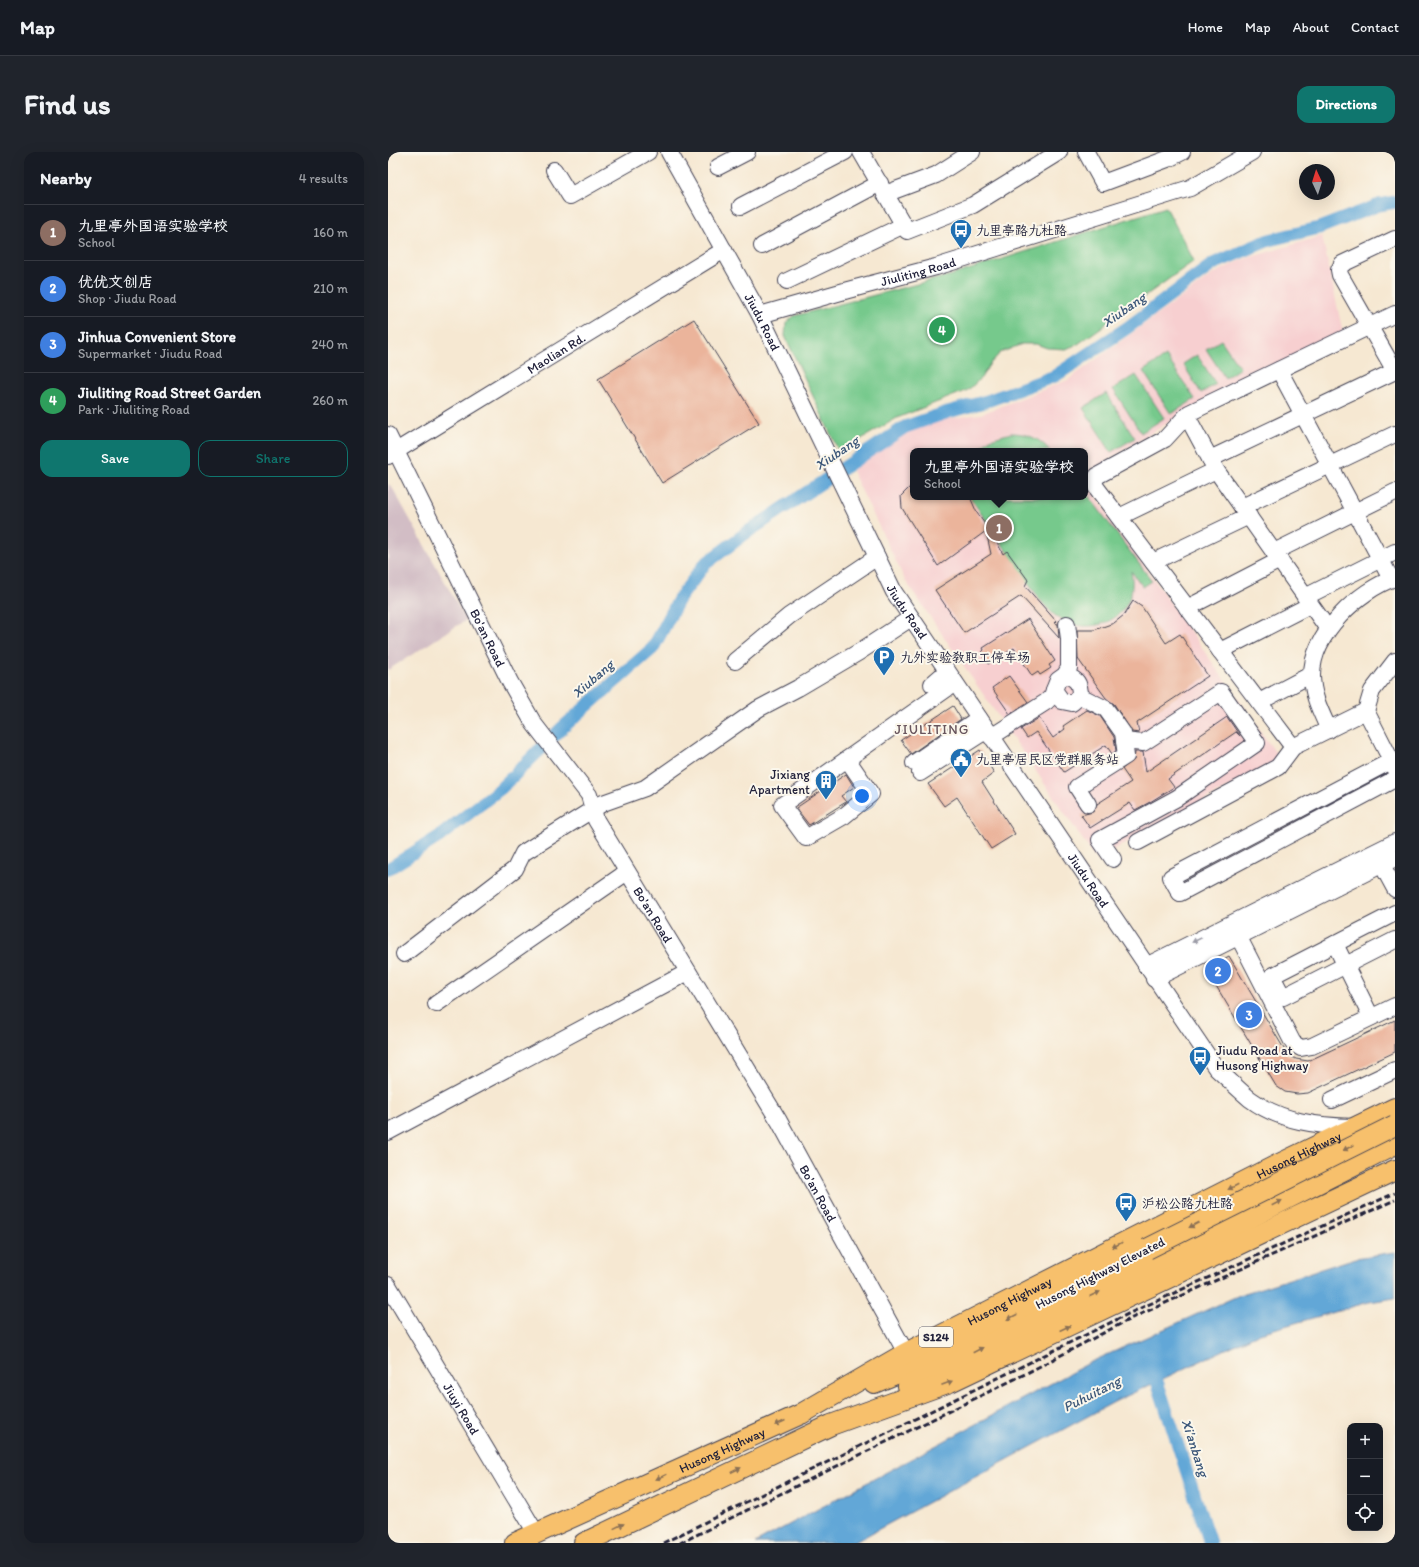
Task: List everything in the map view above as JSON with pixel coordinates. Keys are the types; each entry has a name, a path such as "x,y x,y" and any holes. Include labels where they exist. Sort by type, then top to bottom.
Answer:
{"main road":[{"name":"Husong Highway","path":"584,1543 831,1425 917,1372 1277,1165 1395,1108"},
{"name":"Husong Highway Elevated","path":"1151,1257 1395,1125"},
{"path":"1357,1127 1395,1138"},
{"name":"Husong Highway Elevated","path":"917,1372 1151,1257 1395,1144"},
{"name":"Husong Highway","path":"515,1543 539,1538 801,1414 917,1372 950,1382 1395,1170"}],"street":[{"path":"554,170 570,196 648,152"},
{"name":"Jiudu Road","path":"669,152 760,315 894,592 1216,1068 1251,1099 1282,1117 1320,1126 1357,1127"},
{"path":"718,167 748,152"},
{"path":"741,206 845,152"},
{"path":"762,246 882,188 936,175 972,152"},
{"path":"867,153 882,188 907,231 973,206 1059,152"},
{"path":"1086,152 1103,183 1170,158 1182,152"},
{"name":"Jiuliting Road","path":"760,315 936,267 1190,188 1252,152"},
{"path":"787,282 904,225"},
{"path":"1119,517 1303,415 1395,371 1340,275 1339,270 1342,264 1395,239"},
{"name":"Maolian Rd.","path":"392,454 724,250"},
{"path":"1293,747 1096,487 1094,481 1097,476 1165,439 1187,416 1395,314"},
{"path":"1279,370 1380,560 1393,578 1368,591 1347,608 1328,629 1316,653 1312,674 1316,701 1329,730"},
{"path":"1187,416 1213,464 1328,629"},
{"path":"1153,562 1330,465 1395,434"},
{"name":"Bo'an Road","path":"388,435 392,454 510,682 534,724 558,753 589,795 596,820 779,1121 917,1372"},
{"path":"1187,608 1355,512 1395,492"},
{"path":"1220,651 1395,552"},
{"path":"735,660 789,616 877,557"},
{"path":"404,954 515,869 522,853 603,803 645,788 758,709 798,688 859,652 911,618"},
{"path":"1058,696 1058,680 1065,675 1068,668 1069,639 1067,624"},
{"path":"1395,661 1372,691 1366,711 1393,764 1171,877 1180,893 1395,779"},
{"path":"1259,702 1312,674"},
{"path":"1058,696 1072,703 1080,696 1080,686 1075,679 1065,675"},
{"path":"932,684 951,677"},
{"path":"847,759 871,794 844,816 806,838 782,805 847,759 951,677"},
{"path":"1113,860 1100,840 1177,798 1257,744 1221,692 1143,744 1124,742"},
{"path":"917,768 1058,696"},
{"path":"1080,696 1106,709 1123,733 1126,756 1077,787 1088,804"},
{"path":"1138,842 1278,767 1293,747 1366,711"},
{"path":"1235,930 1395,842"},
{"path":"1150,972 1235,930 1389,861 1395,889"},
{"path":"436,1004 627,872"},
{"path":"1395,913 1272,976 1283,997 1395,940"},
{"path":"1235,930 1293,1043 1301,1048 1312,1046 1395,1006"},
{"path":"1335,944 1371,1017"},
{"path":"388,1132 688,972"},
{"path":"1332,1100 1395,1070"},
{"name":"Jiuyi Road","path":"388,1285 539,1538"}],"shaded area":[{"path":"1322,236 1343,333 1190,409 1088,472 1088,448 910,448 910,500 1088,500 1088,485 1280,759 1096,859 905,580 852,471 879,450 910,431 941,420 981,414 1068,380 1213,274 1241,260"},
{"path":"388,484 392,487 466,620 388,670"}],"green space":[{"path":"1166,207 1194,261 1078,344 1066,349 1047,348 1036,344 1022,344 1000,353 989,365 981,378 968,390 897,418 839,452 785,336 786,323 794,316 952,275"},
{"path":"1221,340 1240,368 1225,378 1206,349"},
{"path":"1197,355 1216,384 1201,393 1183,364"},
{"path":"1166,356 1195,399 1171,414 1143,371"},
{"path":"1136,375 1164,418 1141,433 1113,389"},
{"path":"1106,393 1135,438 1111,452 1083,408"},
{"path":"1011,433 1022,434 1032,437 1048,448 980,448 990,439"},
{"path":"1088,495 1152,581 1143,587 1131,571 1132,586 1129,599 1123,610 1102,624 1089,626 1076,625 1062,620 1054,615 1036,594 972,500 1088,500"}],"water":[{"name":"Puhuitang","path":"1395,1252 1395,1298 1369,1302 1260,1333 1116,1401 853,1543 755,1543 1091,1362 1242,1294 1356,1258"}],"building":[{"path":"694,319 759,423 662,483 598,379"},
{"path":"910,487 910,500 971,500 977,513 985,524 987,523 1003,554 1007,551 1028,580 1025,586 1056,621 1054,623 1058,624 1059,638 1021,596 964,633 935,590 991,554 986,531 938,566 902,508 901,496"},
{"path":"1133,601 1142,607 1166,643 1180,634 1208,676 1137,723 1139,733 1132,732 1114,704 1106,698 1078,659 1077,630 1094,630 1114,623 1124,615"},
{"path":"1028,619 1055,661 1049,665 1051,668 1040,675 1038,672 1032,676 1014,648 988,664 981,653 984,650 983,648"},
{"path":"1009,676 1028,702 1010,714 992,688"},
{"path":"953,706 961,719 911,754 901,740"},
{"path":"1087,710 1100,716 1114,737 1116,751 1112,754 1106,745 1064,772 1036,732 1027,738 1021,729 1039,718 1053,738 1065,729 1063,726"},
{"path":"1227,717 1240,736 1236,732 1168,779 1174,787 1150,802 1135,810 1130,803 1090,828 1081,815 1093,812 1097,804 1131,782 1122,769 1134,760 1135,752 1143,752 1146,772"},
{"path":"980,750 994,773 982,782 1015,834 991,849 957,797 944,806 928,784"},
{"name":"Jixiang Apartment","path":"846,774 854,787 841,796 846,802 809,825 796,808"},
{"path":"1229,956 1287,1054 1296,1059 1308,1061 1395,1020 1395,1052 1308,1093 1297,1094 1285,1092 1276,1086 1206,969"}],"waterway":[{"name":"Xiubang","path":"388,869 440,836 500,789 562,728 653,648 679,599 705,564 746,533 905,427 948,412 987,401 1055,376 1127,328 1213,264 1269,240 1319,228 1379,205 1395,202"},
{"name":"Xi'anbang","path":"1152,1366 1210,1543"}],"railway":[{"path":"663,1543 1130,1313 1395,1193"},
{"path":"680,1543 1025,1374 1132,1318 1395,1200"}],"place":[{"name":"九里亭路九杜路","path":"961,250"},
{"name":"Jiuliting Road Street Garden","path":"942,330"},
{"name":"九里亭外国语实验学校","path":"999,528"},
{"name":"九外实验教职工停车场","path":"884,676"},
{"name":"九里亭居民区党群服务站","path":"961,778"},
{"name":"Jixiang Apartment","path":"826,800"},
{"name":"优优文创店","path":"1218,971"},
{"name":"Jinhua Convenient Store","path":"1249,1015"},
{"name":"Jiudu Road at Husong Highway","path":"1200,1076"},
{"name":"沪松公路九杜路","path":"1126,1222"}],"district":[{"name":"JIULITING","path":"932,729"}]}
